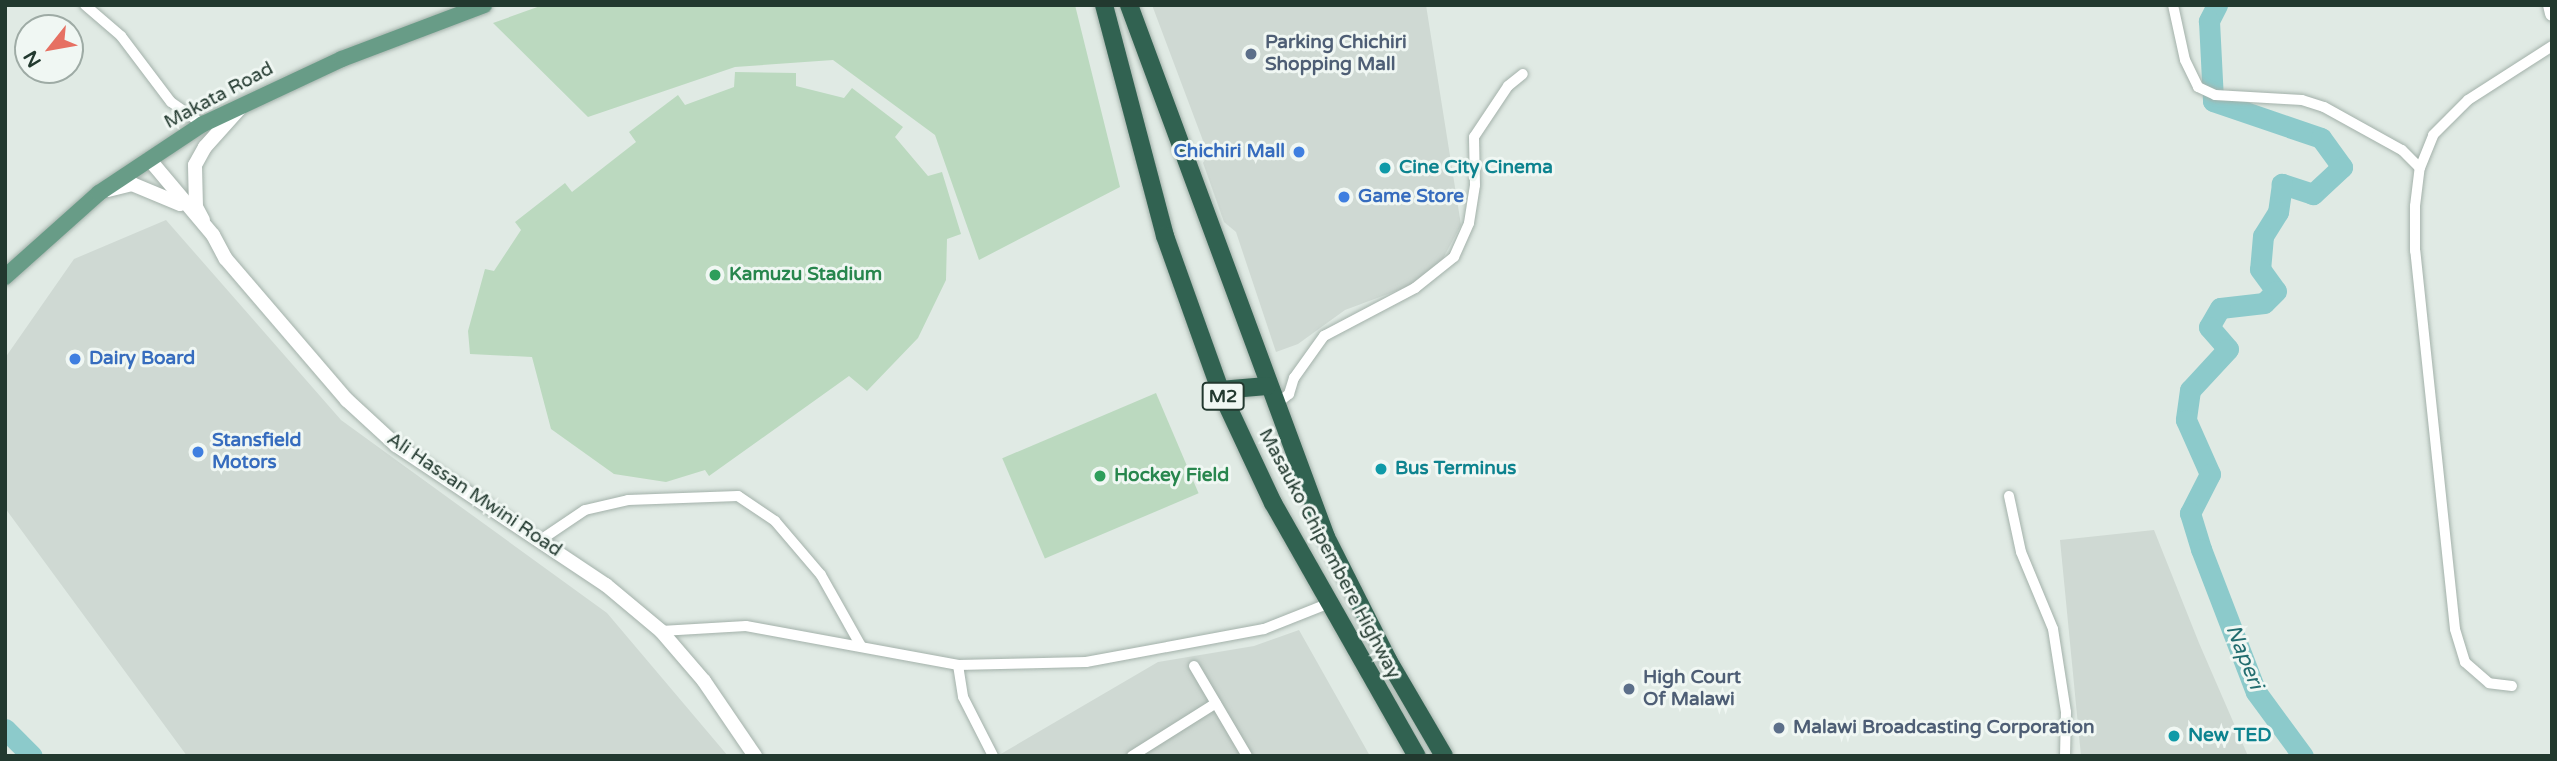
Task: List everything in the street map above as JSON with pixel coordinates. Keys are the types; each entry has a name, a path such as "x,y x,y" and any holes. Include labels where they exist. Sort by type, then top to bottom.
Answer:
{"highway":[{"name":"Masauko Chipembere Highway","path":"1104,5 1165,236 1220,390 1273,503 1327,604 1417,756"},
{"name":"Masauko Chipembere Highway","path":"1129,5 1275,405 1350,587 1444,756"},
{"path":"1220,390 1268,386"}],"main road":[{"name":"Makata Road","path":"5,277 99,193 203,124 342,59 484,5"},
{"path":"2550,5 2552,14"},
{"path":"213,234 196,207 195,165 205,147 244,104"},
{"name":"Ali Hassan Mwini Road","path":"149,159 187,209 213,234 226,259 347,400 396,445 606,585 661,631 704,681 755,756"},
{"path":"99,193 132,184 157,191 187,209"}],"street":[{"path":"85,5 121,36 171,102 203,124"},
{"path":"2173,5 2185,60 2198,87 2214,95 2301,100 2324,107 2402,149 2420,168"},
{"path":"2512,686 2489,683 2465,662 2455,629 2415,251 2420,168 2433,135 2468,100 2552,46"},
{"path":"1275,405 1289,394 1294,378 1324,336 1415,288 1454,257 1469,223 1475,185 1474,137 1508,86 1522,74"},
{"path":"539,541 585,510 628,500 738,496 775,521 821,575 861,646"},
{"path":"2008,496 2021,552 2053,629 2066,712 2066,756"},
{"path":"661,631 746,626 958,664 1086,662 1264,629 1327,604"},
{"path":"958,664 963,697 993,756"},
{"path":"1194,666 1247,756"},
{"path":"1132,756 1216,703"}],"shaded area":[{"name":"Chichiri Mall","path":"1152,5 1426,5 1461,225 1440,264 1412,285 1345,310 1298,344 1276,352 1236,232 1224,222 1203,163 1208,154"},
{"path":"166,220 341,420 607,613 728,756 187,756 5,508 5,358 74,259"},
{"path":"2154,530 2248,756 2081,756 2060,540"},
{"path":"1299,630 1370,756 999,755 1158,662 1254,646"}],"green space":[{"path":"543,5 1075,5 1120,187 979,260 935,135 833,60 735,67 588,117 493,23"},
{"name":"Kamuzu Stadium","path":"735,72 796,73 796,86 844,98 852,88 903,127 895,137 928,176 942,172 961,234 947,239 946,280 918,338 867,391 849,376 709,476 705,470 666,482 614,474 551,429 532,357 470,354 468,331 485,269 494,271 521,230 515,222 565,183 572,192 636,142 629,132 678,95 685,105 734,87"},
{"name":"Hockey Field","path":"1156,393 1199,493 1045,559 1002,458"}],"waterway":[{"name":"Naperi","path":"2217,5 2209,21 2213,101 2321,138 2342,167 2313,194 2282,184 2278,212 2263,236 2260,269 2276,291 2264,303 2220,308 2209,327 2228,349 2190,390 2186,420 2210,474 2190,513 2201,549 2256,692 2303,756"},
{"path":"5,729 32,756"}],"place":[{"name":"Parking Chichiri Shopping Mall","path":"1251,54"},
{"name":"Chichiri Mall","path":"1299,152"},
{"name":"Cine City Cinema","path":"1385,168"},
{"name":"Game Store","path":"1344,197"},
{"name":"Kamuzu Stadium","path":"715,275"},
{"name":"Dairy Board","path":"75,359"},
{"name":"Stansfield Motors","path":"198,452"},
{"name":"Bus Terminus","path":"1381,469"},
{"name":"Hockey Field","path":"1100,476"},
{"name":"High Court Of Malawi","path":"1629,689"},
{"name":"Malawi Broadcasting Corporation","path":"1779,728"},
{"name":"New TED","path":"2174,736"}]}
